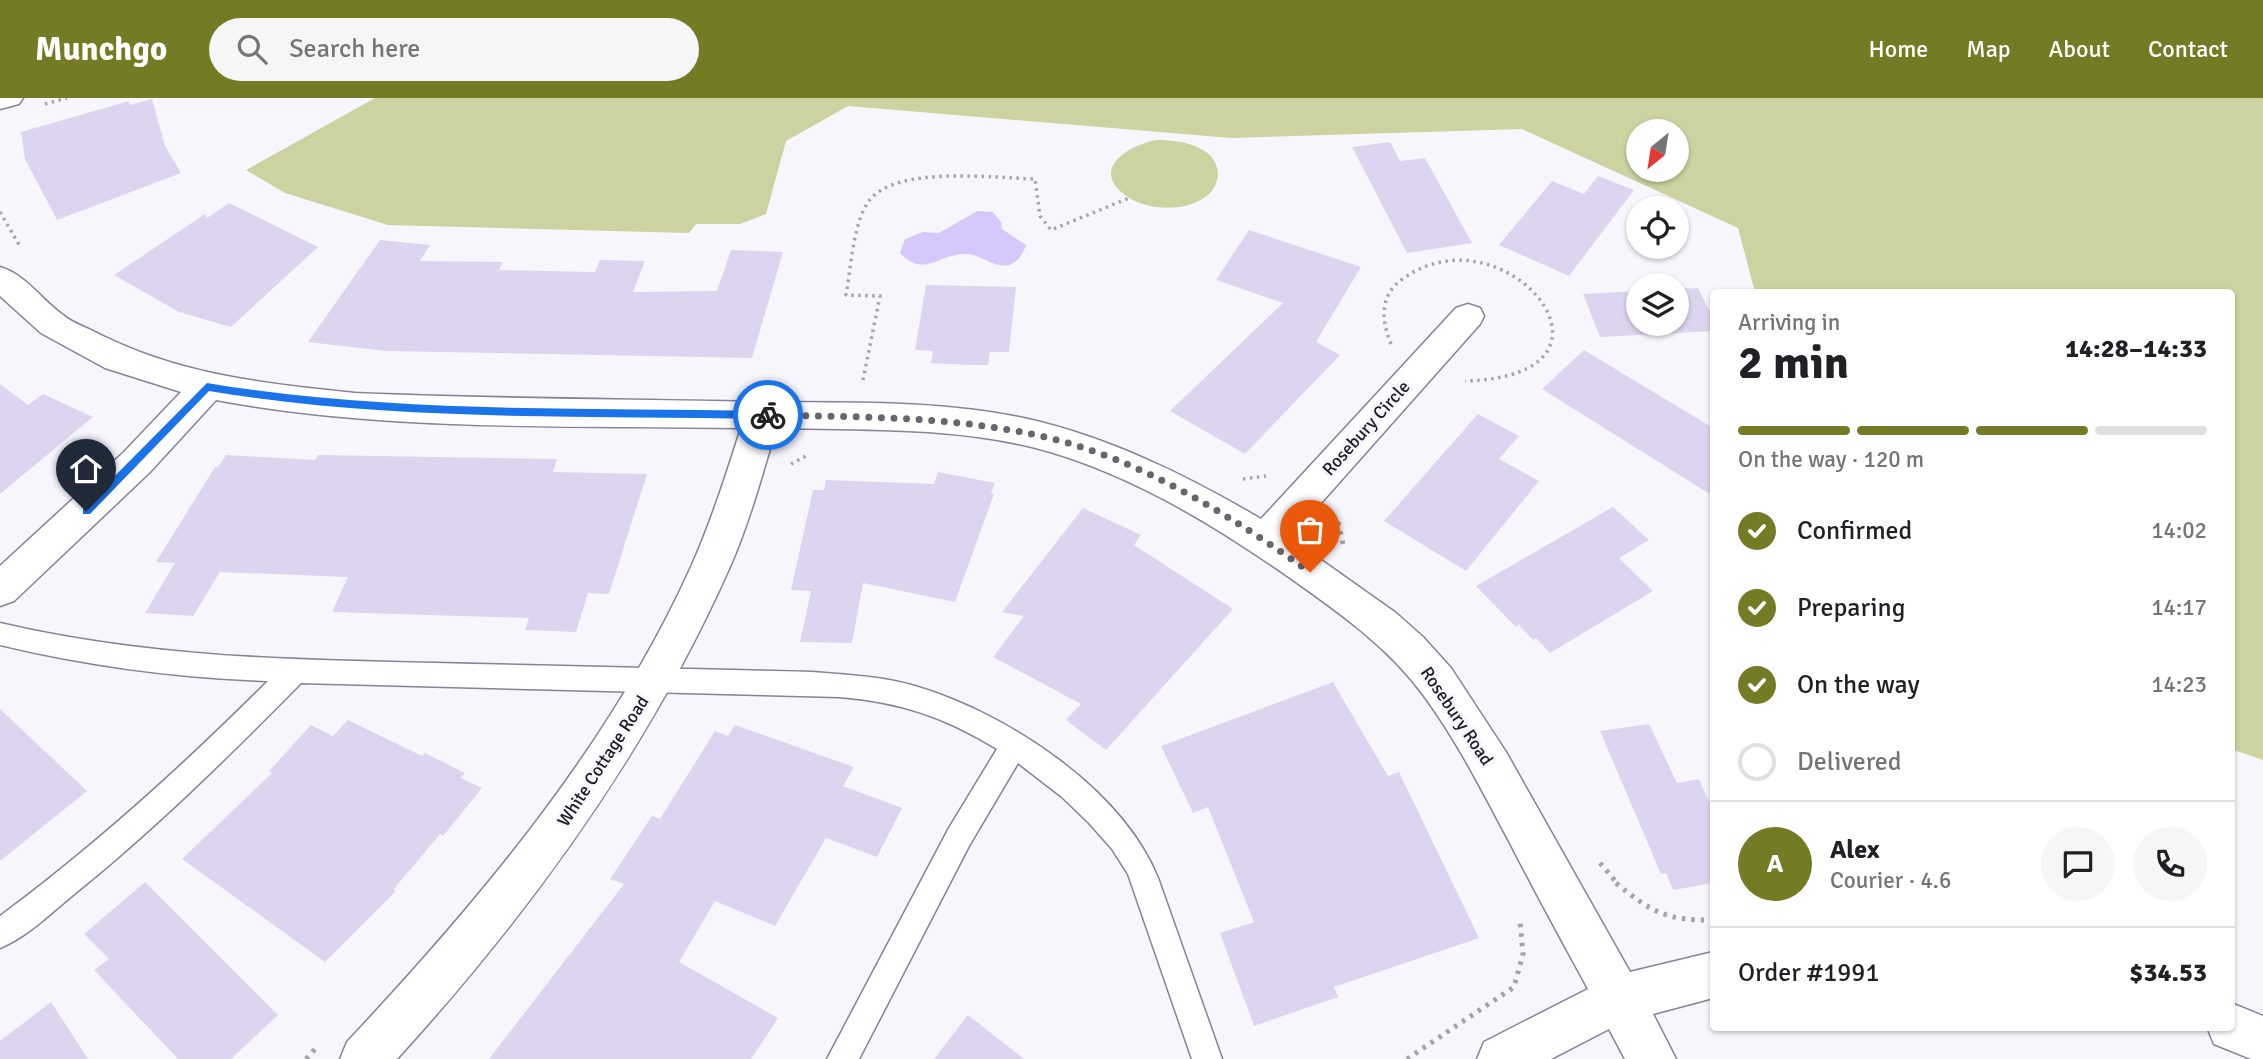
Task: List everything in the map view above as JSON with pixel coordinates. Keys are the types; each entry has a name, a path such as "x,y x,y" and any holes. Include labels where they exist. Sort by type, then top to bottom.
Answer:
{"street":[{"path":"0,100 9,98"},
{"name":"Rosebury Road","path":"0,278 31,308 99,351 156,373 207,387 360,407 902,418 979,424 1048,437 1119,461 1171,486 1265,540 1356,603 1420,662 1458,713 1502,785 1652,1059"},
{"name":"Rosebury Circle","path":"1265,540 1468,316"},
{"path":"0,590 128,471 207,387"},
{"name":"White Cottage Road","path":"364,1059 475,937 547,846 605,763 655,679 709,569 763,415"},
{"path":"1501,1059 1618,999 1710,976"},
{"path":"2235,1029 2263,1040"}],"lane":[{"path":"0,634 59,650 162,665 295,671 812,683 870,687 919,698 967,718 1014,746 1064,782 1104,818 1138,864 1207,1059"},
{"path":"0,934 116,842 223,744 295,671"},
{"path":"842,1059 959,837 1014,746"}],"path":[{"path":"41,105 67,98"},
{"path":"862,388 880,296 846,295 865,208 876,191 913,178 1035,179 1035,206 1051,230 1129,198"},
{"path":"788,469 793,463 815,452"},
{"path":"1407,1059 1514,987 1522,971 1525,946 1520,920 1568,906 1617,883 1643,907 1660,915 1678,921 1710,920"}],"green space":[{"path":"375,98 2263,98 2263,760 2235,750 2235,289 1754,289 1738,228 1689,206 1689,196 1668,196 1638,182 1689,182 1689,119 1626,119 1626,177 1522,129 1231,138 848,106 786,141 766,214 740,224 696,224 689,233 388,225 285,193 246,170"},
{"path":"1157,140 1185,143 1204,150 1211,156 1218,173 1216,184 1210,193 1192,204 1170,208 1137,202 1117,187 1111,178 1116,161 1134,147"}],"shaded area":[{"path":"977,211 993,212 1001,222 1002,229 1026,245 1015,262 1003,266 966,254 917,264 900,253 905,239 923,232 939,233"}],"building":[{"path":"152,99 165,146 181,173 57,220 25,159 21,132 129,101 130,105"},
{"path":"1390,142 1400,161 1425,158 1472,243 1407,253 1352,147"},
{"path":"1598,176 1634,190 1626,196 1626,201 1569,276 1499,245 1552,181 1584,194"},
{"path":"229,203 318,247 231,327 179,312 114,275 205,214 207,218"},
{"path":"1249,230 1361,267 1316,342 1340,355 1245,454 1170,411 1283,303 1216,280"},
{"path":"380,240 430,245 420,261 503,262 499,270 595,272 600,260 645,261 633,292 717,291 731,250 783,252 752,358 386,351 308,342"},
{"path":"926,285 1016,287 1009,352 990,352 988,365 931,363 933,351 915,350"},
{"path":"1689,288 1698,288 1710,312 1710,331 1689,332"},
{"path":"1626,292 1626,336 1600,337 1583,294"},
{"path":"1584,350 1710,426 1710,494 1542,389"},
{"path":"0,384 28,405 43,394 93,417 0,494"},
{"path":"1478,414 1519,436 1499,459 1539,481 1466,571 1384,521"},
{"path":"226,455 315,460 318,455 557,459 553,472 647,474 609,594 588,593 576,632 525,630 529,618 332,612 348,577 220,572 193,616 145,613 175,563 156,562 215,467 218,467"},
{"path":"938,472 995,483 991,493 994,494 955,602 863,583 852,643 800,642 811,591 791,590 813,490 824,490 826,480 934,484"},
{"path":"1613,507 1649,540 1619,558 1653,591 1550,653 1519,625 1516,627 1476,586"},
{"path":"1083,508 1141,535 1134,545 1233,609 1106,750 1066,720 1081,704 993,657 1024,616 1002,612"},
{"path":"1333,682 1388,776 1399,772 1479,938 1334,987 1338,997 1254,1026 1220,933 1254,922 1208,807 1193,813 1161,746"},
{"path":"0,709 87,791 0,861"},
{"path":"348,720 422,756 425,753 465,773 461,778 482,788 443,836 440,834 393,890 396,891 325,962 182,859 272,773 269,771 311,725 333,736"},
{"path":"1649,724 1677,783 1699,779 1710,803 1710,884 1673,890 1666,873 1661,874 1600,731"},
{"path":"735,725 854,767 843,786 902,808 877,857 826,838 775,926 715,901 679,962 778,1018 751,1059 489,1059 624,884 610,879 652,816 660,819 715,731 728,736"},
{"path":"145,882 278,1015 231,1059 178,1059 94,970 109,959 84,934"},
{"path":"51,1002 88,1059 0,1059 0,1041"},
{"path":"968,1015 1024,1059 934,1059"}],"way so far":[{"path":"768,415 902,418 979,424 1048,437 1119,461 1171,486 1265,540 1310,572"}],"route":[{"path":"86,511 137,462 207,387 360,407 768,415"}]}
